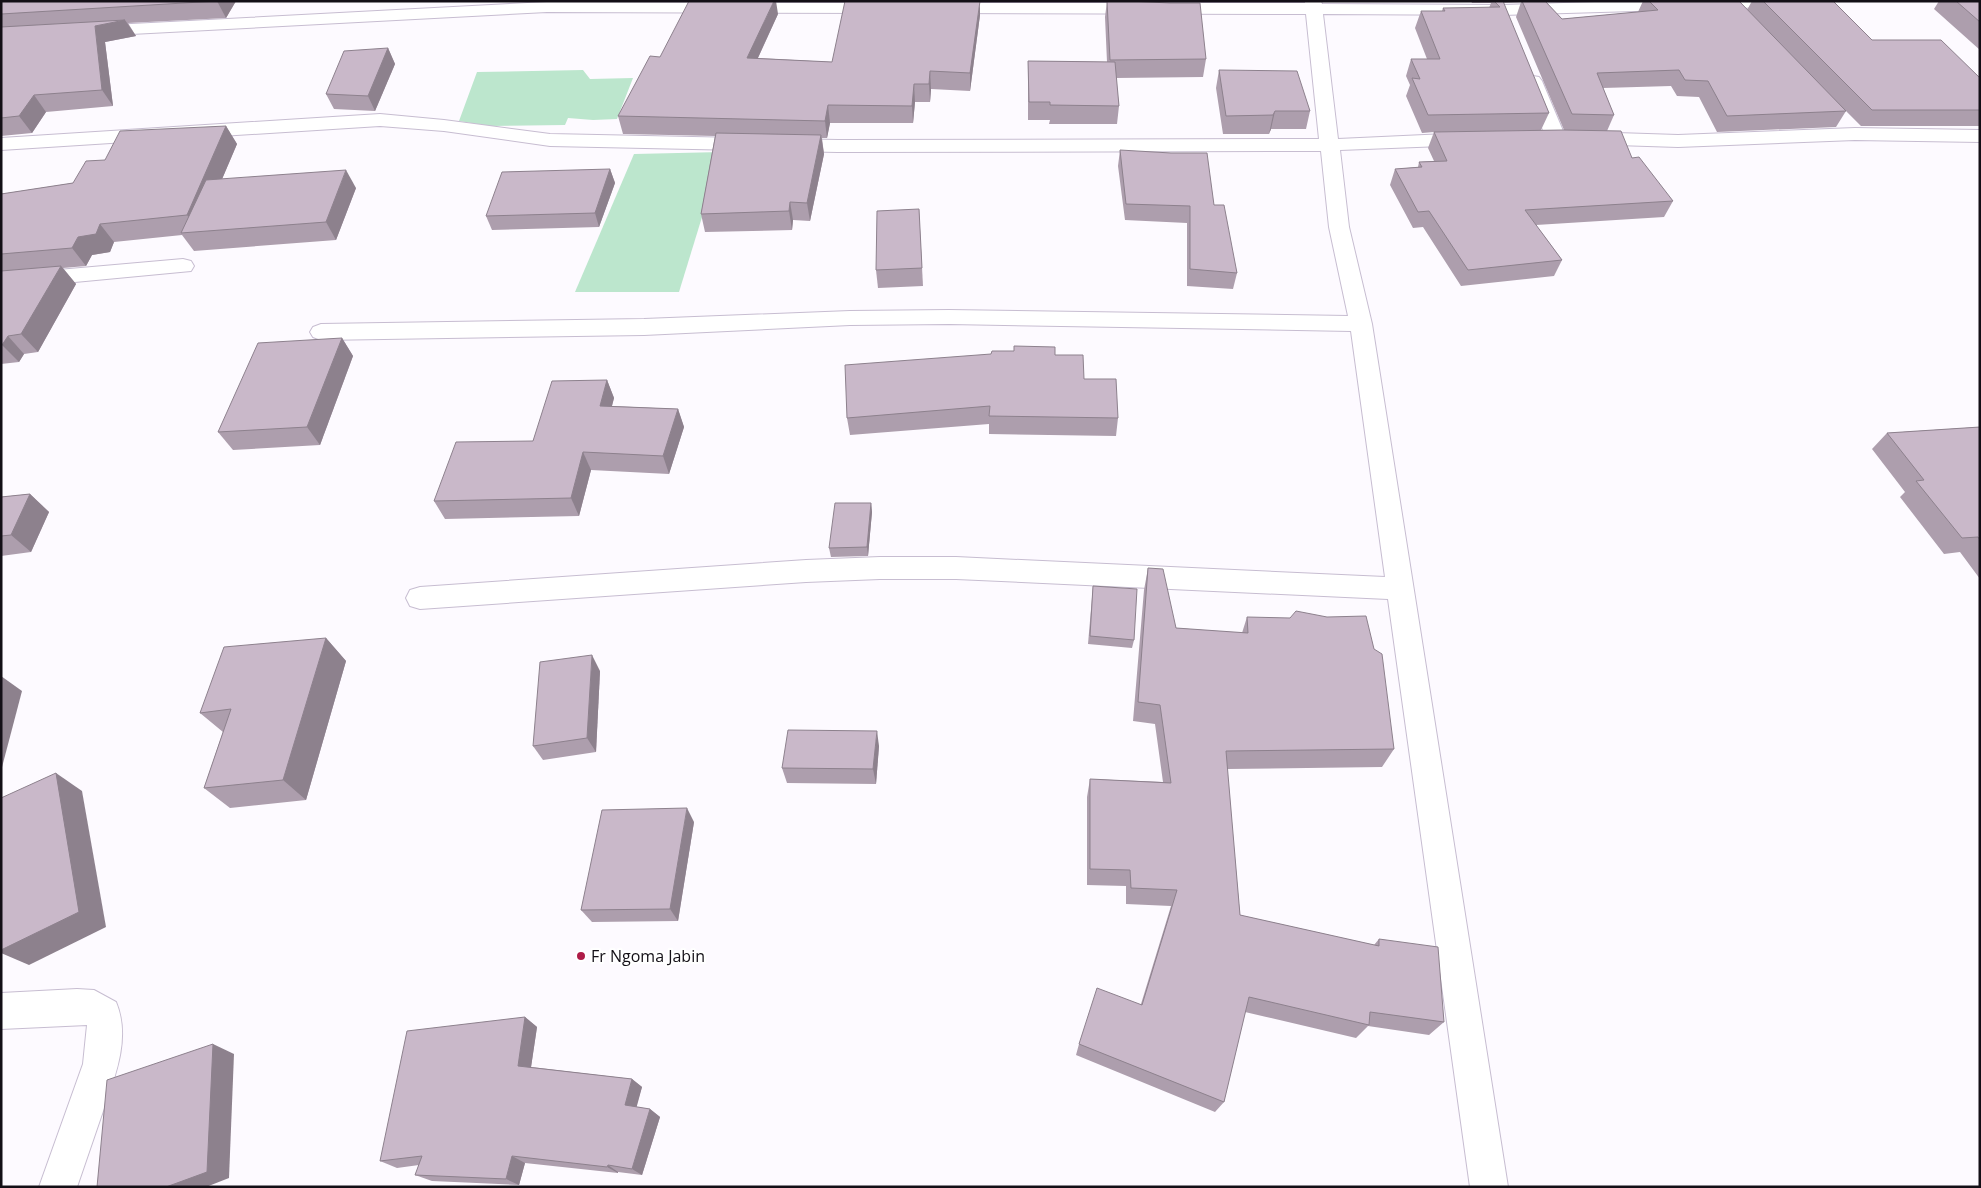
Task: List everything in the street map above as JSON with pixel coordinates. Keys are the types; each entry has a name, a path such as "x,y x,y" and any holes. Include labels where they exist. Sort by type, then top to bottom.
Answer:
{"street":[{"path":"930,8 1313,4 1503,10 1803,1"},
{"path":"1729,3 1742,17"},
{"path":"1313,4 1339,227 1362,324 1489,1187"},
{"path":"79,32 547,7 864,5 902,8"},
{"path":"1503,10 1510,28"},
{"path":"1526,64 1556,138"},
{"path":"1,144 380,120 440,124 550,140 838,146 1330,145 1490,139"},
{"path":"1842,120 1856,134"},
{"path":"1536,138 1678,141 1856,134 1980,136"},
{"path":"1,282 183,266"},
{"path":"321,332 644,327 850,318 949,317 1362,324"},
{"path":"420,598 806,571 880,568 956,568 1400,589"},
{"path":"1,1011 77,1007 94,1008 104,1014 101,1064 58,1187"}],"green space":[{"path":"583,70 590,79 633,78 617,119 568,118 565,125 489,126 459,121 477,72"},
{"path":"722,152 679,292 575,292 634,154"}],"building":[{"path":"1,1 217,1 1,14"},
{"path":"689,1 774,1 747,58 832,62 845,1 980,1 970,73 930,71 929,84 914,84 912,106 828,105 825,121 618,116 650,56 660,57"},
{"path":"1107,1 1200,3 1206,59 1110,60"},
{"path":"1494,1 1503,1 1549,113 1428,115 1412,78 1420,79 1411,59 1440,59 1421,11 1445,11 1443,8 1500,7"},
{"path":"1522,1 1545,1 1562,19 1658,10 1649,1 1739,1 1846,111 1727,116 1708,81 1685,80 1679,70 1597,73 1614,115 1572,114"},
{"path":"1763,1 1833,1 1872,40 1941,40 1980,78 1980,110 1872,110"},
{"path":"1956,1 1980,1 1980,22"},
{"path":"125,20 95,26 102,90 34,95 19,116 1,118 1,27"},
{"path":"388,48 368,96 326,94 344,51"},
{"path":"1028,61 1115,62 1119,106 1050,105 1050,102 1029,102"},
{"path":"1219,70 1297,71 1310,111 1275,111 1273,115 1226,116"},
{"path":"226,126 187,215 100,224 96,234 78,237 72,248 1,254 1,194 73,183 86,161 105,160 120,131"},
{"path":"1621,131 1632,158 1639,157 1673,201 1525,210 1562,260 1468,270 1429,211 1418,212 1395,169 1422,167 1419,162 1447,161 1434,132"},
{"path":"716,133 821,135 807,203 790,202 789,211 701,214"},
{"path":"1120,150 1207,153 1214,205 1224,205 1237,273 1190,269 1190,206 1126,204"},
{"path":"610,169 595,213 486,216 502,172"},
{"path":"346,170 326,222 181,233 206,180"},
{"path":"919,209 922,268 876,270 877,211"},
{"path":"61,266 21,334 8,336 1,345 1,271"},
{"path":"342,338 307,427 218,432 258,343"},
{"path":"1014,346 1055,347 1055,355 1083,355 1084,379 1116,379 1118,418 989,416 990,406 847,418 845,365 991,354 992,351 1014,351"},
{"path":"607,380 600,406 678,409 663,456 583,452 571,498 434,501 456,442 533,441 552,381"},
{"path":"1980,427 1980,540 1978,537 1962,538 1916,481 1924,480 1887,433"},
{"path":"30,494 11,535 1,536 1,497"},
{"path":"835,503 871,503 867,547 829,548"},
{"path":"1148,568 1163,569 1176,628 1248,633 1247,617 1290,618 1296,611 1327,617 1366,616 1374,649 1382,654 1394,749 1226,751 1240,915 1379,946 1379,939 1438,947 1444,1022 1370,1012 1369,1025 1249,997 1224,1102 1079,1044 1097,988 1142,1005 1177,890 1131,888 1130,870 1090,869 1090,779 1171,783 1160,705 1138,702"},
{"path":"1093,586 1137,589 1134,640 1090,636"},
{"path":"326,638 283,780 204,788 231,709 200,713 224,647"},
{"path":"592,655 587,738 533,746 540,662"},
{"path":"788,730 877,731 873,769 782,768"},
{"path":"56,773 79,912 1,950 1,798"},
{"path":"687,808 670,909 581,910 602,810"},
{"path":"525,1017 518,1066 632,1079 625,1105 650,1109 632,1169 512,1156 506,1179 415,1175 422,1156 380,1161 407,1031"},
{"path":"213,1044 207,1172 166,1187 97,1187 107,1080"}],"place":[{"name":"Fr Ngoma Jabin","path":"581,956"}]}
